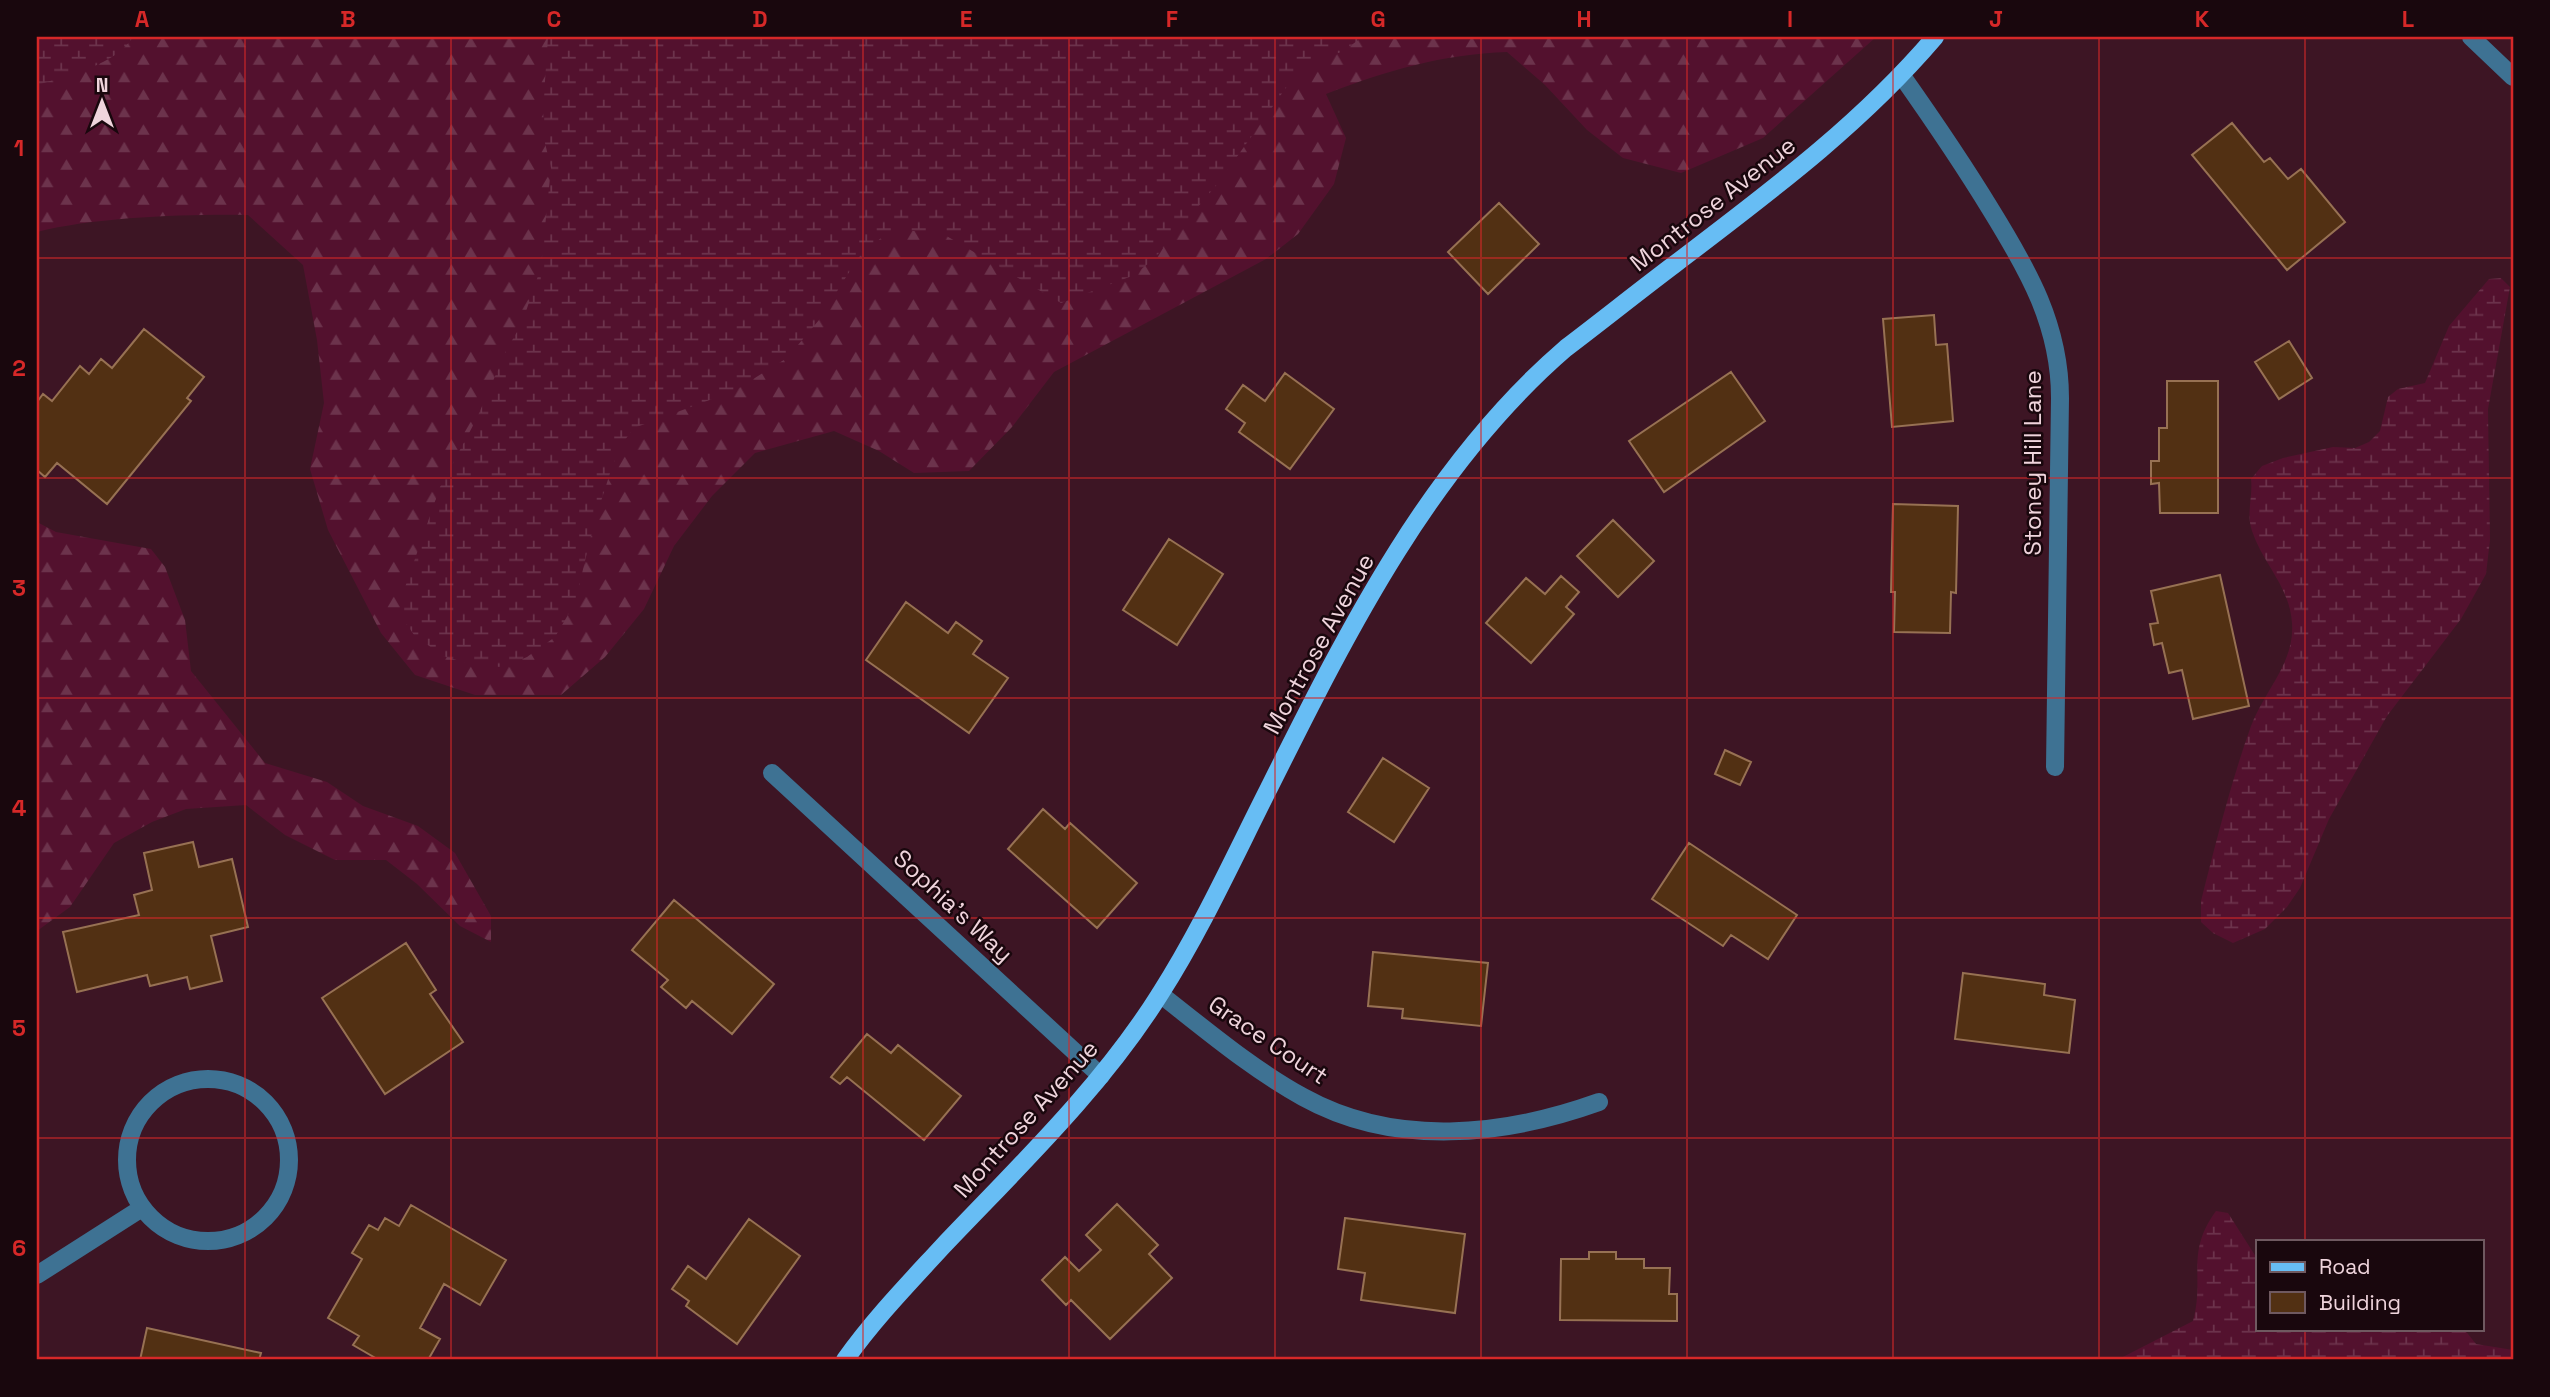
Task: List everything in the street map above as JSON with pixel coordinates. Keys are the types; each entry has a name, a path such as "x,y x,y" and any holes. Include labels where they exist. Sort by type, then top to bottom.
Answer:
{"main road":[{"name":"Montrose Avenue","path":"845,1360 886,1307 1101,1076 1160,995 1204,918 1321,687 1418,518 1451,471 1535,375 1766,196 1853,124 1902,76 1935,37"}],"street":[{"path":"2471,37 2513,77"},
{"name":"Stoney Hill Lane","path":"1902,76 1952,146 2024,264 2043,303 2056,345 2060,398 2054,767"},
{"name":"Sophia's Way","path":"772,773 1101,1076"},
{"name":"Grace Court","path":"1160,995 1250,1063 1304,1097 1335,1111 1395,1129 1429,1132 1492,1129 1551,1119 1599,1102"},
{"path":"215,1079 241,1085 254,1093 276,1115 288,1147 289,1167 280,1197 258,1224 228,1238 188,1238 165,1229 142,1208 131,1186 127,1166 129,1139 139,1116 156,1097 184,1082 215,1079"},
{"path":"37,1275 142,1208"}],"green space":[{"path":"37,37 1876,37 1763,138 1681,173 1623,158 1587,130 1545,85 1507,52 1460,56 1415,65 1326,94 1346,138 1334,184 1298,234 1266,259 1054,372 1012,427 969,471 914,473 879,451 834,431 755,453 712,496 674,546 644,609 605,657 561,695 475,695 415,675 381,633 328,530 310,469 324,403 317,340 303,265 248,215 141,218 86,223 37,232"},
{"path":"37,37 133,37 125,47 103,62 38,85"},
{"path":"548,37 1361,38 1342,52 1327,56 1295,75 1219,182 1153,260 1132,276 1061,303 938,231 889,231 858,258 819,320 787,358 734,391 634,428 621,445 612,467 594,523 575,603 555,637 527,657 504,667 477,666 443,656 414,635 404,620 402,596 440,487 476,420 506,351 522,323 541,267 551,168 545,143 543,110"},
{"path":"2501,278 2510,287 2488,409 2490,540 2486,574 2461,619 2387,716 2329,819 2300,888 2287,907 2265,929 2233,943 2213,933 2201,922 2201,901 2230,790 2251,726 2284,664 2292,637 2290,610 2286,598 2252,531 2251,479 2262,466 2283,458 2333,447 2355,448 2369,442 2380,431 2388,397 2398,389 2425,383 2449,326 2489,279"},
{"path":"37,522 56,532 151,549 165,567 185,620 191,671 265,763 327,782 363,806 418,826 455,853 491,916 491,942 460,926 417,884 386,860 335,860 285,835 246,805 186,809 152,822 114,843 70,907 37,931"},
{"path":"2216,1211 2228,1213 2256,1257 2256,1330 2465,1330 2476,1344 2513,1350 2513,1360 2117,1360 2193,1321 2198,1253 2207,1226"}],"building":[{"path":"2232,123 2264,162 2270,158 2288,179 2301,169 2345,222 2287,270 2192,155"},
{"path":"1499,203 1539,244 1488,294 1448,252"},
{"path":"1934,315 1936,345 1947,344 1953,421 1892,427 1883,319"},
{"path":"144,329 204,377 187,398 191,401 107,504 57,463 45,477 37,470 37,402 43,394 52,401 80,366 89,374 101,359 112,368"},
{"path":"2289,341 2312,378 2279,399 2255,362"},
{"path":"1731,372 1765,421 1664,492 1629,441"},
{"path":"1285,373 1334,409 1290,469 1239,432 1245,423 1226,409 1243,385 1265,401"},
{"path":"2167,381 2218,381 2218,513 2160,513 2159,483 2151,484 2151,461 2159,461 2159,428 2167,428"},
{"path":"1893,504 1958,506 1956,593 1951,592 1950,633 1894,632 1895,592 1891,592"},
{"path":"1613,520 1654,561 1618,597 1577,556"},
{"path":"1169,539 1223,574 1177,645 1123,610"},
{"path":"2220,575 2249,706 2193,719 2182,670 2169,673 2162,643 2154,645 2150,624 2158,623 2151,591"},
{"path":"1561,576 1579,592 1566,607 1574,614 1531,663 1486,623 1526,578 1545,594"},
{"path":"906,602 948,633 956,622 982,641 973,654 1008,678 969,733 866,660"},
{"path":"1725,750 1751,762 1740,785 1715,774"},
{"path":"1383,758 1429,788 1394,842 1348,812"},
{"path":"1043,809 1065,829 1070,823 1137,883 1097,928 1008,849"},
{"path":"193,842 199,867 232,859 248,927 211,936 222,981 190,989 187,977 150,986 147,975 77,992 63,932 139,915 134,895 152,890 144,853"},
{"path":"1689,843 1797,915 1768,959 1731,935 1723,946 1652,899"},
{"path":"674,900 774,984 732,1034 692,1001 686,1008 661,987 668,980 632,950"},
{"path":"406,943 436,990 430,994 463,1042 385,1094 322,998"},
{"path":"1373,952 1488,963 1481,1026 1402,1018 1403,1009 1368,1006"},
{"path":"1963,973 2045,984 2044,995 2075,1000 2069,1053 1955,1039"},
{"path":"867,1034 891,1053 898,1045 961,1096 924,1140 847,1077 840,1084 831,1077"},
{"path":"1117,1204 1158,1245 1149,1254 1172,1278 1110,1339 1071,1300 1066,1305 1042,1280 1065,1257 1079,1271 1101,1250 1086,1235"},
{"path":"411,1205 506,1260 480,1305 444,1284 420,1328 440,1339 428,1360 379,1360 353,1345 359,1336 328,1318 362,1259 352,1253 369,1225 378,1230 385,1218 399,1226"},
{"path":"1345,1218 1465,1234 1455,1313 1361,1300 1365,1273 1338,1269"},
{"path":"749,1219 800,1256 737,1344 686,1306 689,1301 672,1289 688,1266 706,1279"},
{"path":"1589,1252 1616,1252 1616,1259 1644,1259 1644,1268 1670,1268 1669,1294 1677,1294 1677,1321 1560,1320 1561,1259 1589,1259"},
{"path":"147,1328 261,1353 259,1360 140,1360"}]}
